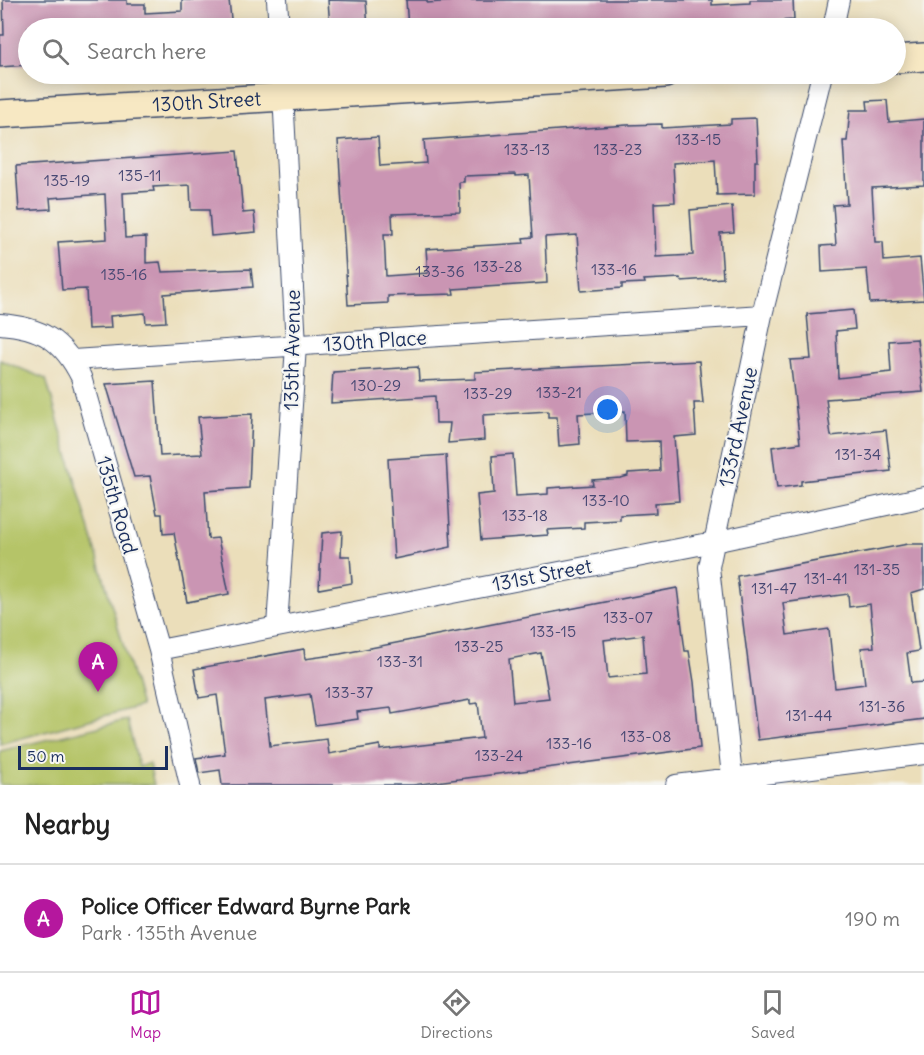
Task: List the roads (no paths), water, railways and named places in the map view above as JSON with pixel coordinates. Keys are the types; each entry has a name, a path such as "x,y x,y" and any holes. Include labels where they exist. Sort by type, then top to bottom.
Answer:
{"street":[{"path":"277,0 278,18"},
{"path":"835,18 839,0"},
{"path":"906,58 924,57"},
{"name":"130th Street","path":"0,114 283,86 347,84"},
{"name":"133rd Avenue","path":"733,781 709,567 762,315 820,84"},
{"name":"135th Avenue","path":"277,626 296,346 283,86"},
{"name":"130th Place","path":"73,360 762,315"},
{"path":"0,324 40,333 65,349 73,360"},
{"name":"135th Road","path":"73,360 81,377 159,650"},
{"name":"131st Street","path":"159,650 714,542 924,497"},
{"path":"159,650 190,785"},
{"path":"676,785 733,781 924,754"}],"place":[{"name":"Police Officer Edward Byrne Park","path":"98,692"}]}
